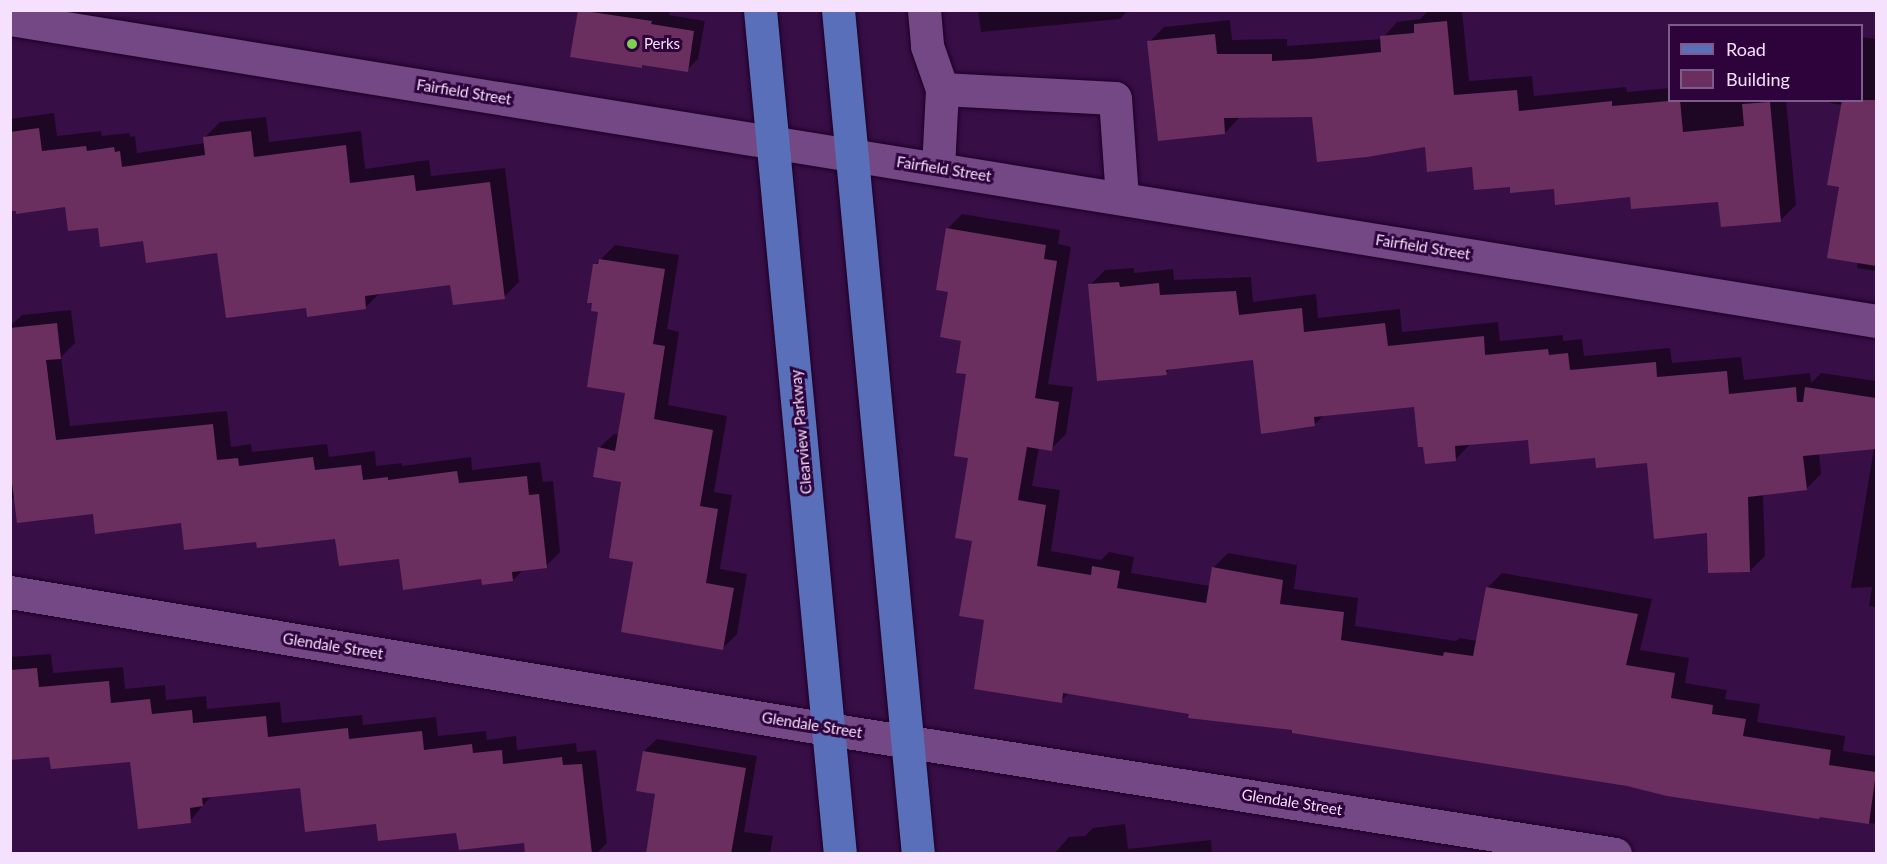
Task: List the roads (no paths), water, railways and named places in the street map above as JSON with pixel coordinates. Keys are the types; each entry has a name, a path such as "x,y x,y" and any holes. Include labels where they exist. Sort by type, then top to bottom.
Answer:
{"main road":[{"name":"Clearview Parkway","path":"760,10 840,854"},
{"path":"838,10 918,854"}],"street":[{"path":"924,10 927,46 942,89 938,168"},
{"name":"Fairfield Street","path":"10,19 1876,321"},
{"path":"942,89 1115,98 1122,198"},
{"name":"Glendale Street","path":"10,592 828,729 1615,854"}],"place":[{"name":"Perks","path":"632,44"}]}
